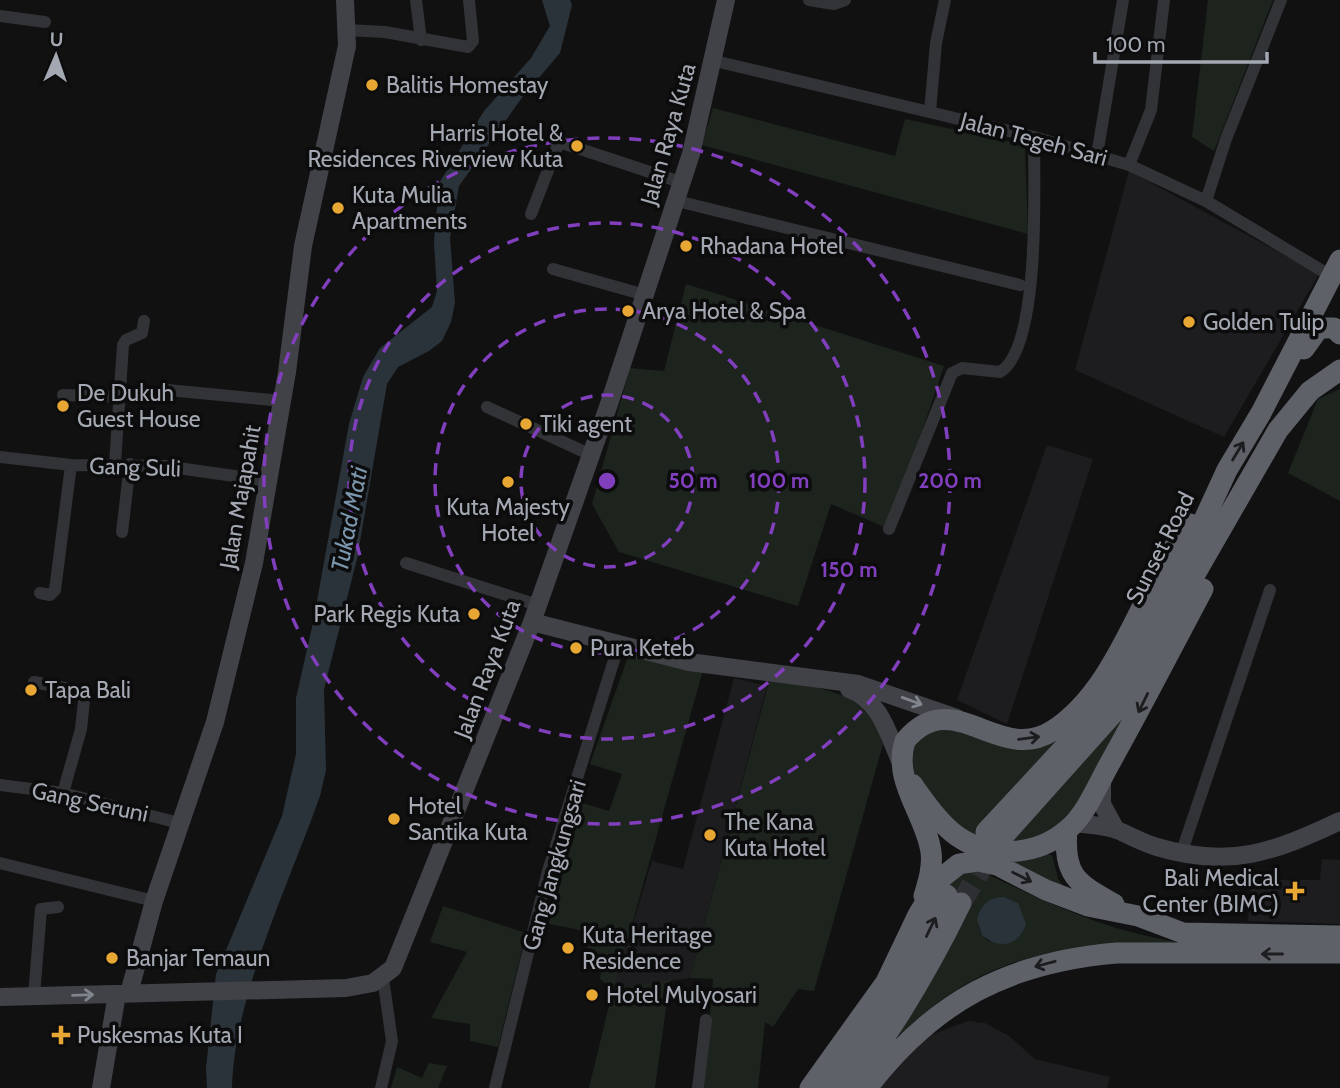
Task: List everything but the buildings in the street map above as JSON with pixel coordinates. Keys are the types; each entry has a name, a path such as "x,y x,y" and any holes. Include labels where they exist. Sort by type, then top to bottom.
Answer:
{"highway":[{"name":"Sunset Road","path":"1336,268 1115,686 993,837 1118,708 1278,430 1310,391 1340,370"},
{"path":"1271,393 1319,328 1334,328 1340,334"},
{"path":"1310,391 1334,365 1340,354"},
{"path":"1243,487 1233,532 1102,778 1071,827 1067,863 1074,879 1085,888 1138,916 1183,933 1340,936"},
{"path":"918,915 931,856 911,802 904,770 905,740 917,728 935,720 965,721 995,736 1027,739 1050,732 1070,717 1115,657 1186,530 1194,520 1209,512"},
{"path":"904,770 956,836 990,850 1023,850 1071,827"},
{"path":"810,1088 886,982 918,915 949,870 959,864 978,861 997,865 1046,890 1088,906 1138,916"},
{"path":"830,1088 894,999 954,899 929,970 849,1088"},
{"path":"867,1088 893,1055 932,1018 972,992 1031,967 1080,956 1116,953 1340,953"}],"street":[{"name":"Jalan Majapahit","path":"101,1088 123,993 224,689 254,563 282,401 303,246 342,74 347,30 345,0"},
{"path":"416,0 421,40"},
{"path":"347,30 385,32 470,46 473,41 469,0"},
{"name":"Jalan Raya Kuta","path":"383,978 398,958 535,613 591,455 683,183 715,61 726,0"},
{"path":"809,0 834,4 845,0"},
{"path":"930,112 937,35 945,0"},
{"path":"1097,155 1123,0"},
{"path":"1129,165 1151,110 1164,0"},
{"path":"1206,201 1226,139 1281,0"},
{"path":"0,16 45,22"},
{"name":"Jalan Tegeh Sari","path":"715,61 1034,137 1129,165 1336,268"},
{"path":"889,529 952,373 962,368 1000,372 1007,368 1020,345 1033,258 1034,137"},
{"path":"531,214 559,142 683,183"},
{"path":"677,201 1020,285"},
{"path":"553,269 645,295"},
{"path":"115,464 123,345 126,340 142,333 144,321"},
{"path":"168,390 282,401"},
{"path":"63,396 119,397"},
{"path":"486,407 591,455"},
{"name":"Gang Suli","path":"0,457 71,465 130,464 269,481"},
{"path":"122,533 130,464"},
{"path":"40,593 50,595 55,590 71,465"},
{"path":"406,563 619,644 702,664 881,690 965,721"},
{"path":"1181,854 1270,590"},
{"name":"Gang Jangkungsari","path":"495,1088 551,860 619,644"},
{"path":"34,682 85,692 80,729 63,793"},
{"path":"829,682 855,691 873,704 904,770"},
{"path":"1102,778 1102,804 1116,830"},
{"name":"Gang Seruni","path":"0,785 63,793 179,823"},
{"path":"1071,827 1116,830 1147,844 1209,859 1247,857 1292,843 1340,821"},
{"path":"0,863 153,901"},
{"path":"34,996 41,909 58,907"},
{"path":"0,997 346,988 383,978 392,1031 381,1088"},
{"path":"698,1088 706,1020"}],"shaded area":[{"path":"1208,0 1273,0 1214,151 1192,137"},
{"path":"713,108 895,156 905,119 1025,145 1028,234 702,145"},
{"name":"Golden Tulip","path":"1129,171 1319,274 1224,437 1075,370"},
{"path":"686,284 944,366 889,529 831,504 798,606 619,552 592,504 630,368 664,371"},
{"path":"1340,389 1340,501 1288,473 1318,399"},
{"path":"1047,445 1093,459 1007,724 957,700"},
{"path":"630,651 703,670 614,989 670,980 655,1088 589,1088 613,989 600,979 603,960 586,956 590,932 545,923 579,802 609,811 622,774 590,764"},
{"name":"The Kana Kuta Hotel","path":"734,678 767,686 690,978 613,989 652,861 683,869"},
{"path":"770,678 823,689 853,701 876,725 883,744 814,991 798,989 773,1027 765,1022 758,1088 704,1088 713,979 690,978"},
{"path":"1143,683 1072,815 1030,845 972,841 938,810 914,775 909,745 935,724 997,745"},
{"path":"1052,855 1058,879 1067,891 1006,864"},
{"name":"Bali Medical Center (BIMC)","path":"1322,859 1340,860 1340,924 1248,921 1251,880 1320,880"},
{"path":"969,871 982,872 1084,917 1135,933 1191,944 1099,946 1038,956 1009,964 953,992 895,1039 945,882","holes":["1004,897 1018,903 1023,931 1012,942 988,941 979,927 979,913 983,907 995,898"]},
{"path":"443,906 526,933 498,1047 470,1041 470,1024 431,1018 467,952 430,942"},
{"path":"968,1021 985,1023 1009,1036 1035,1059 1110,1077 1107,1088 874,1088 923,1038"},
{"path":"429,1063 447,1066 438,1088 391,1088 397,1067 422,1078"}],"water":[{"name":"Tukad Mati","path":"542,0 570,0 572,5 560,53 521,99 459,186 450,238 455,303 451,322 442,341 398,367 387,384 357,559 324,689 326,770 320,796 253,978 242,1016 232,1088 207,1088 206,1068 216,974 282,816 296,754 296,698 313,623 349,424 363,377 380,348 432,307 437,291 434,242 439,183 484,111 531,58 550,26"},
{"path":"1004,897 1018,903 1026,924 1019,937 1002,944 982,935 977,920 986,903 994,898"}],"tunnel":[{"path":"961,903 993,849"}],"place":[{"name":"Balitis Homestay","path":"372,85"},
{"name":"Harris Hotel & Residences Riverview Kuta","path":"577,146"},
{"name":"Kuta Mulia Apartments","path":"338,208"},
{"name":"Rhadana Hotel","path":"686,246"},
{"name":"Arya Hotel & Spa","path":"628,311"},
{"name":"Golden Tulip","path":"1189,322"},
{"name":"De Dukuh Guest House","path":"63,406"},
{"name":"Tiki agent","path":"526,424"},
{"name":"Kuta Majesty Hotel","path":"508,482"},
{"name":"Park Regis Kuta","path":"474,614"},
{"name":"Pura Keteb","path":"576,648"},
{"name":"Tapa Bali","path":"31,690"},
{"name":"Hotel Santika Kuta","path":"394,819"},
{"name":"The Kana Kuta Hotel","path":"710,835"},
{"name":"Bali Medical Center (BIMC)","path":"1295,891"},
{"name":"Kuta Heritage Residence","path":"568,948"},
{"name":"Banjar Temaun","path":"112,958"},
{"name":"Hotel Mulyosari","path":"592,995"},
{"name":"Puskesmas Kuta I","path":"61,1035"}]}
